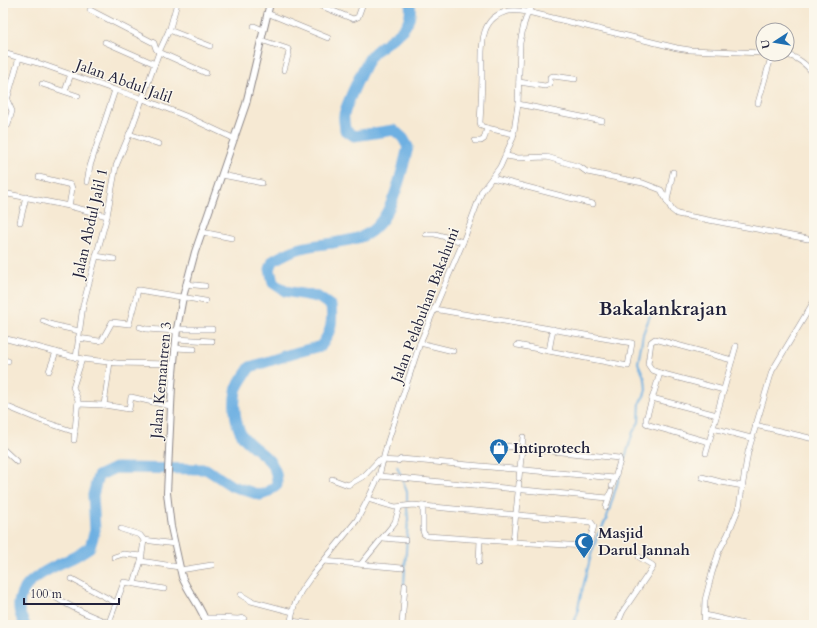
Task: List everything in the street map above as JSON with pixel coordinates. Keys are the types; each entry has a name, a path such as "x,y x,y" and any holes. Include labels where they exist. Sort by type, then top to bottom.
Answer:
{"street":[{"name":"Jalan Abdul Jalil 1","path":"76,358 83,304 107,216 116,166 169,30 176,3"},
{"name":"Jalan Kemantren 3","path":"206,622 200,607 186,585 180,569 168,511 168,447 175,348 186,284 202,232 235,139 248,94 270,3"},
{"path":"314,3 353,19 358,16 363,3"},
{"name":"Jalan Pelabuhan Bakahuni","path":"290,623 301,591 356,520 368,500 379,476 391,432 420,344 434,309 463,242 482,191 506,156 514,134 518,104 520,43 528,12 535,3"},
{"path":"90,10 154,43 156,49 160,52 206,73"},
{"path":"514,134 481,126 480,122 482,37 486,28 498,14 511,11 528,12 690,50 755,52"},
{"path":"268,13 328,38"},
{"path":"254,26 263,30"},
{"path":"169,30 210,46"},
{"path":"261,40 288,49 289,52 284,70"},
{"path":"105,42 155,64"},
{"name":"Jalan Abdul Jalil","path":"3,54 71,74 143,99 188,117 235,139"},
{"path":"8,125 12,111 8,100 19,58"},
{"path":"795,58 800,60 811,70 814,76"},
{"path":"758,103 770,62"},
{"path":"65,91 71,74"},
{"path":"519,82 545,86 550,84 550,77 553,76 575,79"},
{"path":"42,84 78,96"},
{"path":"87,182 90,166 115,90"},
{"path":"518,104 602,121"},
{"path":"475,141 483,141 487,128"},
{"path":"129,134 158,144"},
{"path":"506,156 518,158 547,157 580,167 587,172 643,183 661,190 672,210 678,214 808,239"},
{"path":"666,201 673,172"},
{"path":"222,175 262,183"},
{"path":"39,177 71,184 72,189 69,206"},
{"path":"492,178 593,204"},
{"path":"3,193 69,206 107,216"},
{"path":"20,222 26,197"},
{"path":"202,232 232,238"},
{"path":"426,234 435,234 463,242"},
{"path":"96,256 114,259"},
{"path":"186,284 205,286"},
{"path":"78,338 99,341 102,340 112,322 129,324 138,290 205,301"},
{"path":"704,625 705,600 712,572 719,551 739,507 746,459 751,438 772,371 814,301"},
{"path":"434,309 632,343 628,366 517,345"},
{"path":"43,321 79,331"},
{"path":"140,327 146,329 177,330 212,329"},
{"path":"549,351 553,329"},
{"path":"3,338 82,359 110,362 174,364"},
{"path":"176,339 212,341"},
{"path":"724,390 652,370 648,364 651,342 655,339 732,360"},
{"path":"420,344 453,351"},
{"path":"706,453 736,346"},
{"path":"175,348 194,349"},
{"path":"49,371 56,352"},
{"path":"74,440 78,404 77,396 73,387 82,359"},
{"path":"104,405 110,362"},
{"path":"660,373 646,423 709,442"},
{"path":"78,404 104,405 129,409 131,398 170,406"},
{"path":"652,398 716,415"},
{"path":"3,405 42,422 75,432"},
{"path":"755,425 814,439"},
{"path":"713,428 751,438"},
{"path":"513,542 523,437"},
{"path":"505,446 619,458 620,461 606,507"},
{"path":"3,449 16,462"},
{"path":"332,479 346,485 351,484 364,476 379,460 398,461 401,459 438,464 444,462 614,478"},
{"path":"379,476 608,498"},
{"path":"702,477 743,486"},
{"path":"368,500 399,508 413,505 515,514 591,522 594,526 589,543 586,546 427,536 423,531 423,506"},
{"path":"361,564 395,522 399,508"},
{"path":"121,529 140,534 144,540 134,583"},
{"path":"382,538 405,540"},
{"path":"144,540 175,544"},
{"path":"479,562 480,540"},
{"path":"114,557 123,554 180,569 212,565"},
{"path":"617,625 623,611 653,567 639,557"},
{"path":"324,561 402,568"},
{"path":"72,579 116,602"},
{"path":"49,593 60,601 108,624 123,582 126,581 164,589"},
{"path":"402,625 405,586"},
{"path":"241,595 251,601 293,612"},
{"path":"705,615 748,625"},
{"path":"206,622 220,618 244,618"},
{"path":"290,623 321,625"}],"waterway":[{"path":"25,625 20,615 20,598 30,582 47,570 76,556 90,547 95,530 93,495 98,476 115,468 206,469 232,486 260,495 266,493 277,485 277,476 271,463 245,439 239,429 235,410 236,391 250,367 321,346 330,327 332,317 331,306 318,297 285,291 273,283 270,269 273,261 295,250 309,246 333,243 363,236 373,230 381,221 394,197 408,147 403,138 394,130 354,136 345,130 344,117 345,110 368,60 377,50 404,28 408,22 410,3"},
{"path":"573,625 578,612 591,555 598,534 607,517 633,432 639,422 640,402 646,390 645,379 638,363 643,334 651,313"},
{"path":"397,466 401,476"},
{"path":"403,481 407,492 407,501"},
{"path":"404,585 408,519 407,508"}],"place":[{"name":"Intiprotech","path":"499,465"},
{"name":"Masjid Darul Jannah","path":"584,559"}],"district":[{"name":"Bakalankrajan","path":"663,309"}]}
